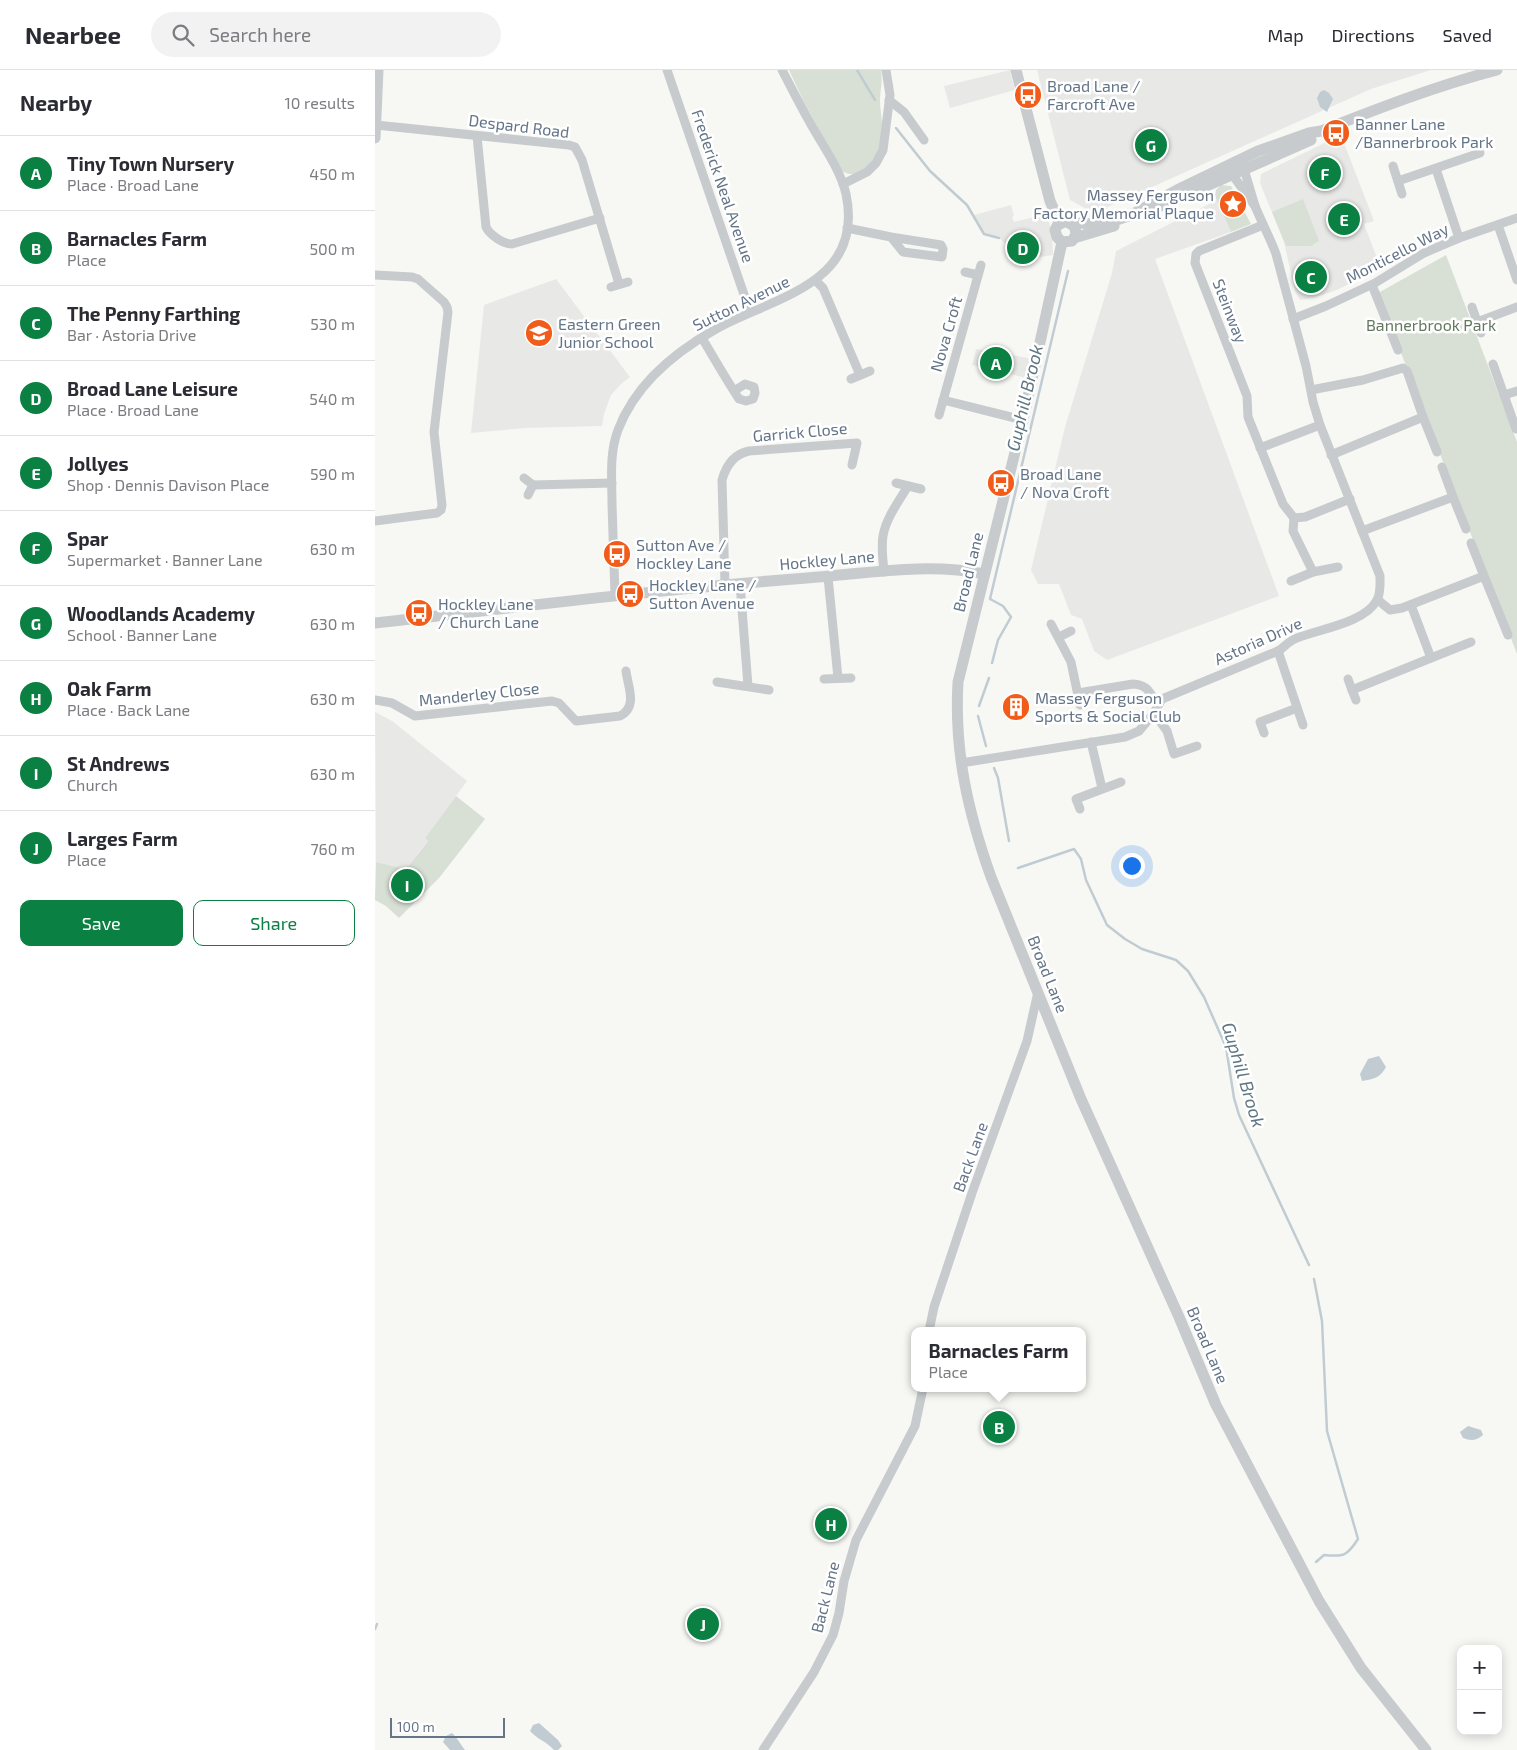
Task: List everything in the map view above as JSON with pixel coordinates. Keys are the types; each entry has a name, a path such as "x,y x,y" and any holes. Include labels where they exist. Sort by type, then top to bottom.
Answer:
{"street":[{"path":"375,138 378,70"},
{"name":"Frederick Neal Avenue","path":"667,70 749,312"},
{"name":"Sutton Avenue","path":"615,595 611,459 617,430 633,399 662,368 702,338 749,312 792,295 816,281 825,273 839,253 847,228 848,206 843,184 782,70"},
{"path":"843,184 867,172 876,163 883,150 889,104 886,70"},
{"path":"1016,70 1050,201 1065,223 1073,224 1076,231 1074,238"},
{"path":"1321,131 1313,138 1244,169 1229,170 1199,180 1151,203 1131,215 1108,223 1065,223 1055,230 1055,234 1062,242 1069,242 1074,238 1106,230 1229,170 1258,151 1309,133 1321,131 1421,92 1497,70"},
{"path":"889,104 904,112 924,140"},
{"name":"Despard Road","path":"376,125 575,147 582,160 619,285"},
{"path":"477,136 487,226 490,233 506,244 512,244 600,218"},
{"path":"1398,181 1480,153"},
{"path":"1393,166 1402,194"},
{"path":"1244,169 1255,206 1271,238 1276,254 1320,425 1380,576 1377,600 1390,610 1411,605 1484,576"},
{"path":"1436,169 1459,238"},
{"path":"1229,170 1255,206"},
{"name":"Monticello Way","path":"1293,319 1372,284 1424,253 1459,238 1517,218"},
{"name":"Steinway","path":"1263,225 1199,251 1196,254 1195,264 1247,396 1248,417 1260,448 1283,504 1294,518"},
{"path":"1498,225 1517,280"},
{"path":"847,228 941,245 943,250 942,257 903,252 891,237"},
{"name":"Broad Lane","path":"1062,242 1023,420 958,682 957,729 964,782 979,843 1081,1099 1179,1317 1216,1405 1319,1601 1360,1668 1426,1750"},
{"name":"Nova Croft","path":"939,415 981,265"},
{"path":"965,272 978,275"},
{"path":"375,275 418,279 444,302 448,312 434,432 441,510 437,513 375,521"},
{"path":"816,281 823,288 856,377 870,371"},
{"path":"1372,284 1398,350"},
{"path":"1472,306 1481,333"},
{"path":"1477,322 1517,307"},
{"path":"702,338 734,391"},
{"path":"1493,364 1516,429"},
{"path":"1311,390 1363,380 1403,368 1407,371 1437,452"},
{"path":"1504,395 1517,390"},
{"path":"943,400 1023,420"},
{"path":"1331,455 1423,417"},
{"path":"1260,448 1320,425"},
{"name":"Garrick Close","path":"725,584 722,480 727,466 738,454 749,451 857,443 852,465"},
{"path":"1442,467 1466,529"},
{"path":"524,478 533,485 612,483"},
{"path":"896,483 921,489"},
{"path":"528,495 533,485"},
{"path":"885,572 883,535 889,519 908,486"},
{"path":"1363,531 1453,498"},
{"path":"1313,572 1293,531 1294,518 1305,517 1349,499"},
{"path":"1471,543 1508,635"},
{"path":"1291,581 1313,572 1338,567"},
{"name":"Hockley Lane","path":"375,623 725,584 930,570 984,574"},
{"path":"828,577 837,678"},
{"path":"740,583 748,686"},
{"name":"Astoria Drive","path":"1158,704 1162,699 1170,695 1278,651 1287,642 1295,638 1345,622 1365,613 1377,600"},
{"path":"1411,605 1431,658"},
{"path":"1051,624 1071,662 1079,705"},
{"path":"1059,637 1071,631"},
{"path":"1352,690 1471,642"},
{"path":"1278,651 1303,725"},
{"name":"Manderley Close","path":"375,700 392,703 415,716 552,701 559,703 576,721 620,716 630,708 631,701 626,670"},
{"path":"824,679 851,678"},
{"path":"1348,679 1356,700"},
{"path":"717,682 769,690"},
{"path":"961,764 1125,737 1139,731 1154,714 1158,704 1149,690 1143,685 1133,684 1078,693"},
{"path":"1260,722 1297,708"},
{"path":"1257,712 1264,733"},
{"path":"1154,714 1167,731 1169,756 1197,746"},
{"path":"1091,742 1102,788"},
{"path":"1080,809 1076,798 1121,782"},
{"name":"Back Lane","path":"930,1327 934,1307 972,1193 1027,1041 1038,992"},
{"name":"Back Lane","path":"763,1750 814,1672 833,1635 855,1540 915,1426 922,1392"}],"shaded area":[{"path":"1010,70 1015,90 950,108 944,86"},
{"path":"1037,70 1431,70 1371,89 1094,213 1070,200"},
{"path":"1324,90 1333,99 1327,112 1320,107 1317,98 1320,92"},
{"path":"1341,135 1374,221 1364,224 1381,268 1337,290 1300,300 1295,291 1284,242 1260,183 1261,174"},
{"path":"1217,200 1231,232 1155,259 1279,596 1107,660 1094,651 1082,619 1071,615 1059,584 1038,584 1031,570 1065,427 1112,273 1116,251"},
{"path":"1011,205 1014,222 1047,214 1052,235 1053,255 1040,257 1036,235 1028,239 1029,242 1007,245 1000,237 984,233 974,215"},
{"name":"Eastern Green Junior School","path":"556,279 630,377 611,395 602,426 525,428 471,433 484,305"},
{"path":"976,349 1033,359 1027,378 972,365"},
{"path":"375,712 392,721 467,781 425,838 428,840 406,869 376,862"},
{"path":"1379,1056 1386,1067 1384,1071 1370,1080 1362,1081 1360,1074 1368,1059"},
{"path":"1468,1426 1481,1430 1483,1435 1473,1440 1463,1438 1460,1432"},
{"path":"539,1723 558,1740 562,1746 558,1750 554,1750 530,1731 533,1725"},
{"path":"452,1733 465,1750 450,1750 443,1742 446,1736"}],"green space":[{"path":"789,70 881,70 882,132 880,146 870,164 859,172 852,174 847,174 841,170"},
{"path":"1221,185 1231,186 1251,224 1231,232 1215,196 1216,190"},
{"path":"1303,199 1319,241 1311,246 1286,246 1272,212"},
{"name":"Bannerbrook Park","path":"1446,255 1517,442 1517,654 1378,293"},
{"path":"456,796 485,819 439,878 399,918 386,906 375,900 376,862 406,869 428,841 425,838"}],"waterway":[{"name":"Guphill Brook","path":"857,70 875,100"},
{"name":"Guphill Brook","path":"896,128 930,171 967,205 984,234 999,238"},
{"name":"Guphill Brook","path":"992,663 998,640 1011,617 1003,606 990,599 1068,271"},
{"path":"979,706 989,678"},
{"path":"978,716 986,746"},
{"name":"Guphill Brook","path":"994,768 998,778 1009,841"},
{"name":"Guphill Brook","path":"1018,868 1074,849 1081,859 1086,880 1107,925 1142,949 1176,960 1188,971 1204,997 1226,1047 1234,1098 1239,1115 1309,1265"},
{"path":"1314,1279 1322,1321 1327,1431 1358,1539 1348,1552 1336,1556 1324,1555 1316,1562"},
{"path":"375,1629 377,1624"}],"place":[{"name":"Broad Lane / Farcroft Ave","path":"1028,95"},
{"name":"Banner Lane /Bannerbrook Park","path":"1336,133"},
{"name":"Woodlands Academy","path":"1151,145"},
{"name":"Spar","path":"1325,173"},
{"name":"Massey Ferguson Factory Memorial Plaque","path":"1233,204"},
{"name":"Jollyes","path":"1344,219"},
{"name":"Broad Lane Leisure","path":"1023,248"},
{"name":"The Penny Farthing","path":"1311,277"},
{"name":"Eastern Green Junior School","path":"539,333"},
{"name":"Tiny Town Nursery","path":"996,363"},
{"name":"Broad Lane / Nova Croft","path":"1001,483"},
{"name":"Sutton Ave / Hockley Lane","path":"617,554"},
{"name":"Hockley Lane / Sutton Avenue","path":"630,594"},
{"name":"Hockley Lane / Church Lane","path":"419,613"},
{"name":"Massey Ferguson Sports & Social Club","path":"1016,707"},
{"name":"St Andrews","path":"407,885"},
{"name":"Barnacles Farm","path":"999,1427"},
{"name":"Oak Farm","path":"831,1524"},
{"name":"Larges Farm","path":"703,1624"}]}
